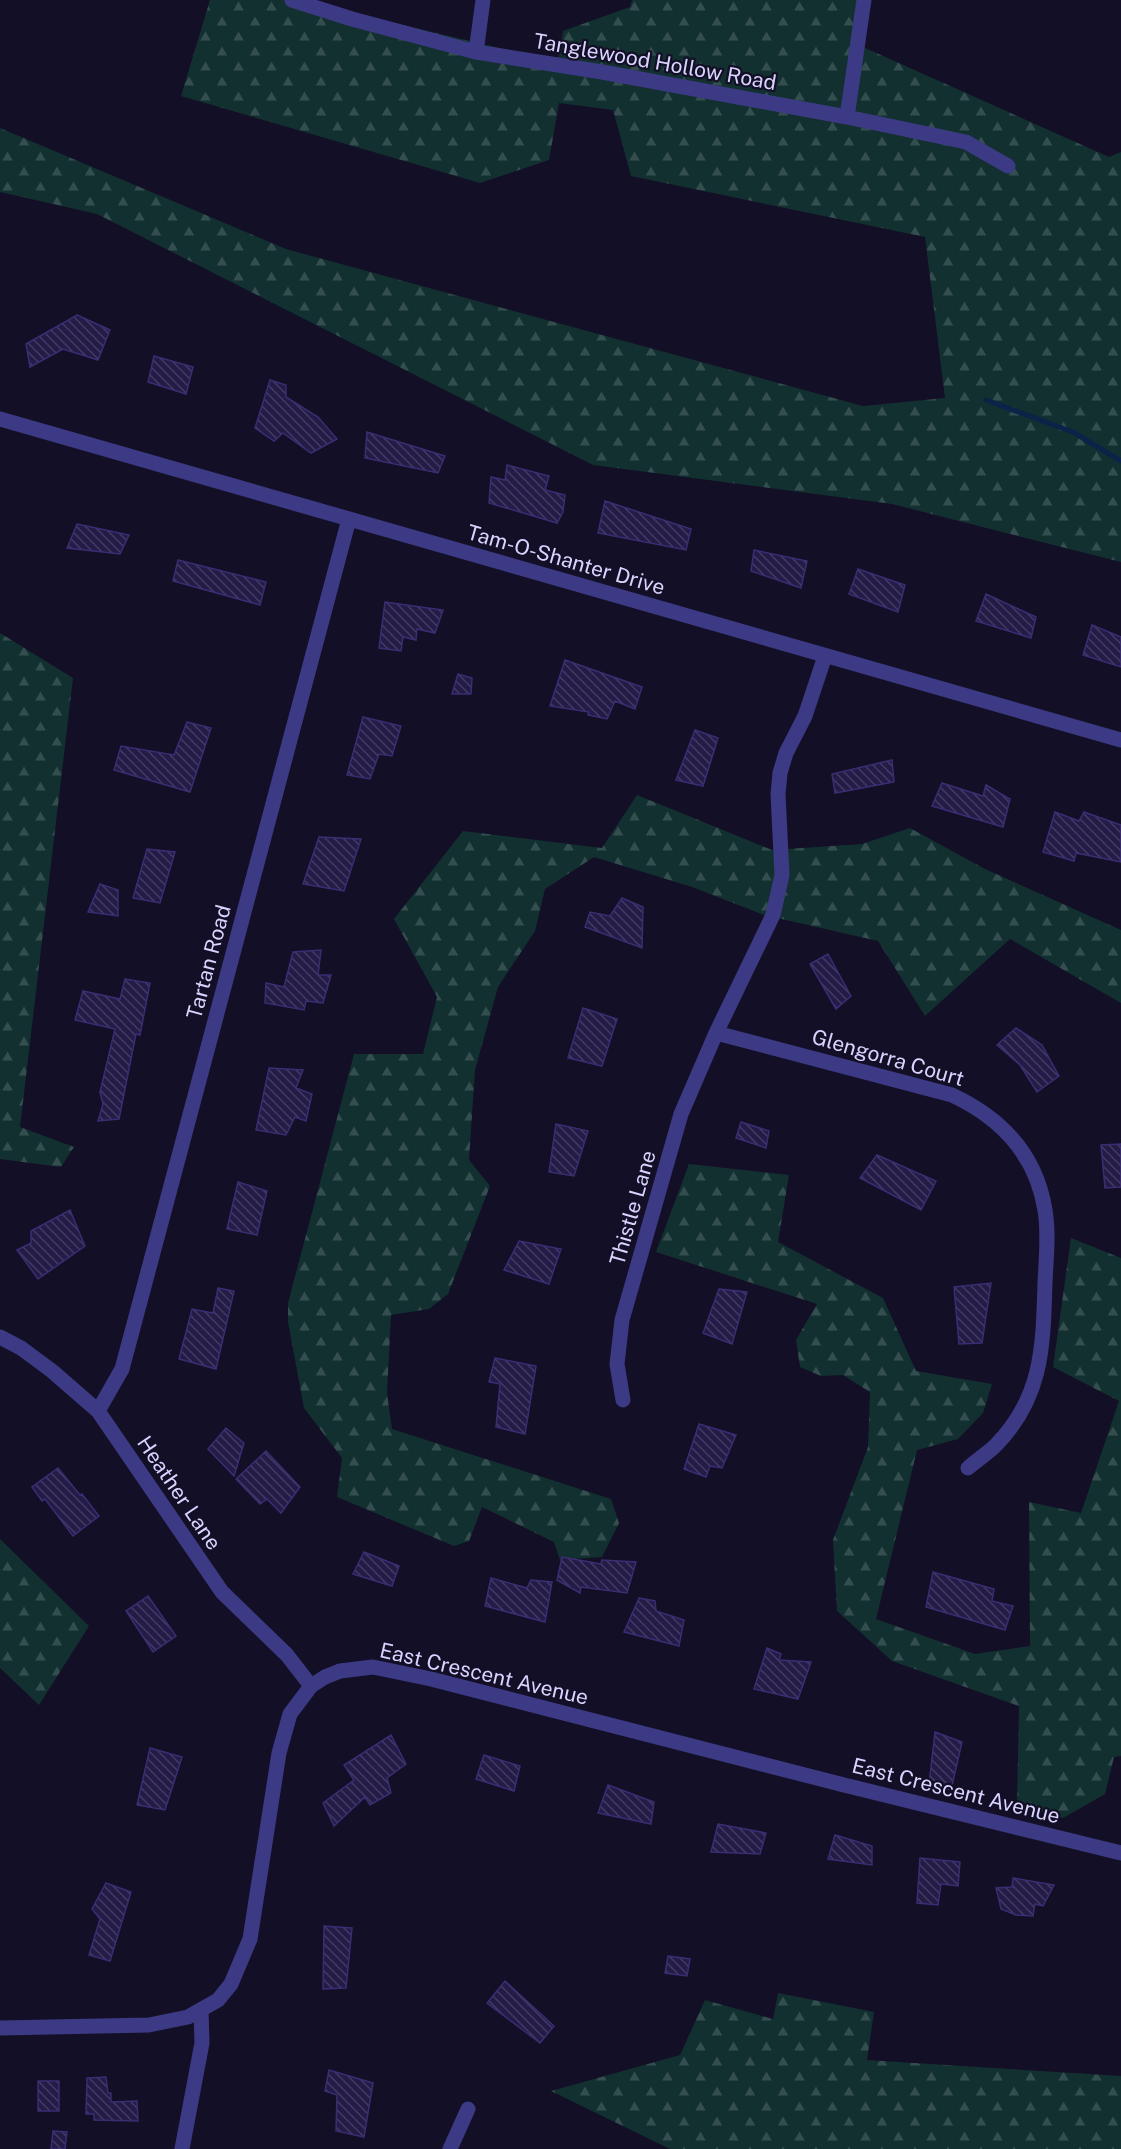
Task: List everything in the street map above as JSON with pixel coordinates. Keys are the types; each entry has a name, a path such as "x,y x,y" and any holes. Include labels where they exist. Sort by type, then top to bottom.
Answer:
{"street":[{"name":"Tanglewood Hollow Road","path":"292,0 352,20 476,52 602,72 847,117 966,142 1008,166"},
{"path":"476,52 483,0"},
{"path":"847,117 864,0"},
{"name":"Tam-O-Shanter Drive","path":"0,419 1121,740"},
{"name":"Tartan Road","path":"98,1411 122,1369 349,519"},
{"path":"716,1032 773,915 782,875 778,794 780,773 786,753 805,716 825,656"},
{"name":"Thistle Lane","path":"623,1400 617,1364 622,1320 681,1114 716,1032"},
{"name":"Glengorra Court","path":"716,1032 952,1095 975,1106 998,1123 1014,1139 1028,1161 1040,1186 1045,1211 1047,1237 1043,1348 1037,1377 1014,1424 995,1446 968,1468"},
{"name":"Heather Lane","path":"0,1337 21,1348 52,1371 98,1411 222,1592 287,1655 311,1686"},
{"name":"East Crescent Avenue","path":"0,2028 149,2025 180,2019 218,2000 231,1984 242,1962 249,1939 283,1734 290,1714 311,1686 340,1671 362,1667 431,1679 1121,1853"},
{"path":"182,2149 202,2043 201,2010"},
{"path":"450,2149 468,2109"}],"green space":[{"path":"210,0 298,0 558,62 563,31 630,7 632,0 862,0 854,43 1109,157 1121,152 1121,562 892,504 593,465 97,214 0,192 0,128 286,249 863,406 945,398 925,237 631,176 613,110 559,103 549,160 480,183 181,96"},
{"path":"0,633 73,678 20,1127 74,1147 61,1167 0,1159"},
{"path":"637,795 772,850 862,844 910,828 985,869 1121,930 1121,1003 1010,939 925,1016 878,941 764,915 692,887 594,857 545,889 535,931 498,987 475,1070 469,1160 490,1186 448,1294 429,1309 391,1315 387,1393 392,1429 611,1499 619,1523 602,1557 560,1560 554,1542 482,1507 469,1541 454,1546 337,1497 342,1458 304,1408 288,1322 288,1303 354,1054 423,1054 437,997 394,919 463,831 602,848"},
{"path":"689,1164 789,1175 778,1242 883,1298 916,1371 992,1384 983,1413 958,1439 917,1450 876,1619 975,1654 1030,1646 1029,1502 1081,1513 1119,1401 1053,1367 1071,1238 1121,1258 1121,1756 1114,1757 1105,1794 1063,1818 1017,1806 1019,1706 892,1661 837,1611 833,1540 868,1447 870,1392 843,1375 821,1376 800,1367 796,1340 817,1304 656,1252"},
{"path":"0,1539 89,1626 39,1705 0,1668"},
{"path":"778,1993 874,2012 867,2060 1121,2076 1121,2149 670,2149 551,2091 680,2055 705,2000 773,2019"}],"building":[{"path":"77,315 110,330 98,360 63,349 30,367 26,344"},
{"path":"154,356 193,367 186,394 148,382"},
{"path":"270,380 286,385 286,397 318,417 337,439 311,453 283,433 274,441 255,428"},
{"path":"367,432 445,456 438,473 365,458"},
{"path":"507,465 549,476 545,490 565,495 563,512 557,523 489,503 491,477 505,480"},
{"path":"605,501 691,529 686,550 598,533"},
{"path":"77,524 129,535 120,554 67,548"},
{"path":"754,550 807,561 801,588 751,571"},
{"path":"178,560 266,582 260,605 173,581"},
{"path":"858,569 905,585 898,612 849,594"},
{"path":"986,594 1036,617 1031,638 976,621"},
{"path":"385,602 443,610 435,633 417,629 416,640 403,637 401,651 379,648"},
{"path":"1092,625 1121,637 1121,667 1083,655"},
{"path":"565,660 642,687 635,709 615,701 607,719 588,715 589,712 550,706"},
{"path":"458,674 472,678 471,694 452,694"},
{"path":"363,717 401,726 392,756 379,754 370,779 347,775"},
{"path":"187,722 211,728 190,792 114,770 121,746 174,755"},
{"path":"695,730 718,738 703,786 676,780"},
{"path":"892,760 894,782 835,793 832,774"},
{"path":"942,783 983,796 986,785 1010,799 1003,827 932,806"},
{"path":"1055,812 1079,821 1084,812 1121,825 1121,862 1076,853 1074,861 1043,852"},
{"path":"319,837 361,839 344,891 303,884"},
{"path":"147,849 175,852 160,903 133,898"},
{"path":"100,884 118,890 118,916 88,912"},
{"path":"622,898 643,907 642,948 585,927 590,912 610,916"},
{"path":"321,950 318,975 331,975 323,1003 306,1001 304,1010 265,1003 266,983 284,987 293,952"},
{"path":"828,954 851,996 836,1009 810,964"},
{"path":"125,979 150,983 140,1035 136,1034 119,1119 98,1121 103,1104 100,1092 115,1029 75,1020 83,991 120,999"},
{"path":"583,1008 617,1019 602,1066 568,1058"},
{"path":"1016,1028 1042,1045 1059,1076 1037,1092 1020,1065 997,1045"},
{"path":"269,1068 303,1070 296,1088 312,1094 306,1121 295,1117 286,1135 256,1130"},
{"path":"741,1122 769,1131 766,1148 736,1138"},
{"path":"556,1124 588,1131 574,1176 549,1172"},
{"path":"1121,1144 1121,1187 1105,1188 1101,1145"},
{"path":"877,1155 936,1181 921,1210 860,1178"},
{"path":"238,1182 267,1191 257,1235 227,1229"},
{"path":"70,1210 85,1246 38,1279 17,1250 31,1243 31,1231"},
{"path":"519,1241 561,1249 549,1284 504,1270"},
{"path":"991,1283 982,1343 959,1344 954,1287"},
{"path":"218,1288 234,1291 216,1369 179,1359 192,1309 213,1313"},
{"path":"719,1289 747,1292 732,1344 703,1333"},
{"path":"495,1358 536,1366 525,1434 496,1427 500,1384 489,1382"},
{"path":"699,1424 736,1435 722,1468 710,1466 706,1477 684,1469"},
{"path":"226,1428 244,1443 234,1476 208,1449"},
{"path":"266,1451 300,1487 281,1513 267,1499 260,1504 236,1479"},
{"path":"58,1468 99,1516 73,1536 45,1499 42,1501 32,1487"},
{"path":"364,1552 399,1566 392,1586 353,1574"},
{"path":"562,1557 601,1564 602,1560 636,1562 627,1593 581,1587 580,1593 557,1580"},
{"path":"933,1572 994,1589 992,1601 1013,1606 1005,1630 926,1607"},
{"path":"491,1578 527,1588 531,1580 552,1582 545,1622 485,1606"},
{"path":"148,1596 176,1636 153,1652 126,1611"},
{"path":"639,1598 655,1601 656,1611 684,1620 679,1646 624,1632"},
{"path":"767,1648 781,1654 779,1660 811,1662 798,1699 754,1689"},
{"path":"935,1732 962,1742 951,1790 929,1784"},
{"path":"391,1735 406,1764 387,1778 391,1793 370,1805 365,1797 334,1826 323,1803 354,1780 344,1765"},
{"path":"150,1748 182,1757 165,1810 137,1805"},
{"path":"484,1755 520,1766 514,1791 476,1779"},
{"path":"608,1785 654,1802 651,1824 598,1813"},
{"path":"718,1824 766,1833 760,1854 711,1852"},
{"path":"835,1835 872,1846 872,1865 828,1859"},
{"path":"920,1858 960,1862 958,1886 941,1884 938,1905 917,1903"},
{"path":"1013,1878 1054,1885 1043,1906 1035,1904 1033,1916 1016,1915 1001,1909 996,1888 1012,1887"},
{"path":"106,1883 131,1892 110,1961 89,1955 100,1919 92,1909"},
{"path":"324,1926 352,1928 346,1988 323,1989"},
{"path":"668,1956 690,1959 687,1976 665,1973"},
{"path":"505,1981 554,2026 540,2043 487,2003"},
{"path":"329,2070 373,2083 364,2137 336,2131 337,2095 325,2091"},
{"path":"106,2077 111,2102 137,2101 138,2121 94,2120 94,2114 86,2114 87,2078"},
{"path":"38,2081 59,2081 59,2111 38,2111"},
{"path":"53,2131 67,2132 65,2149 51,2149"}],"waterway":[{"path":"986,400 1073,432 1121,461"}]}
